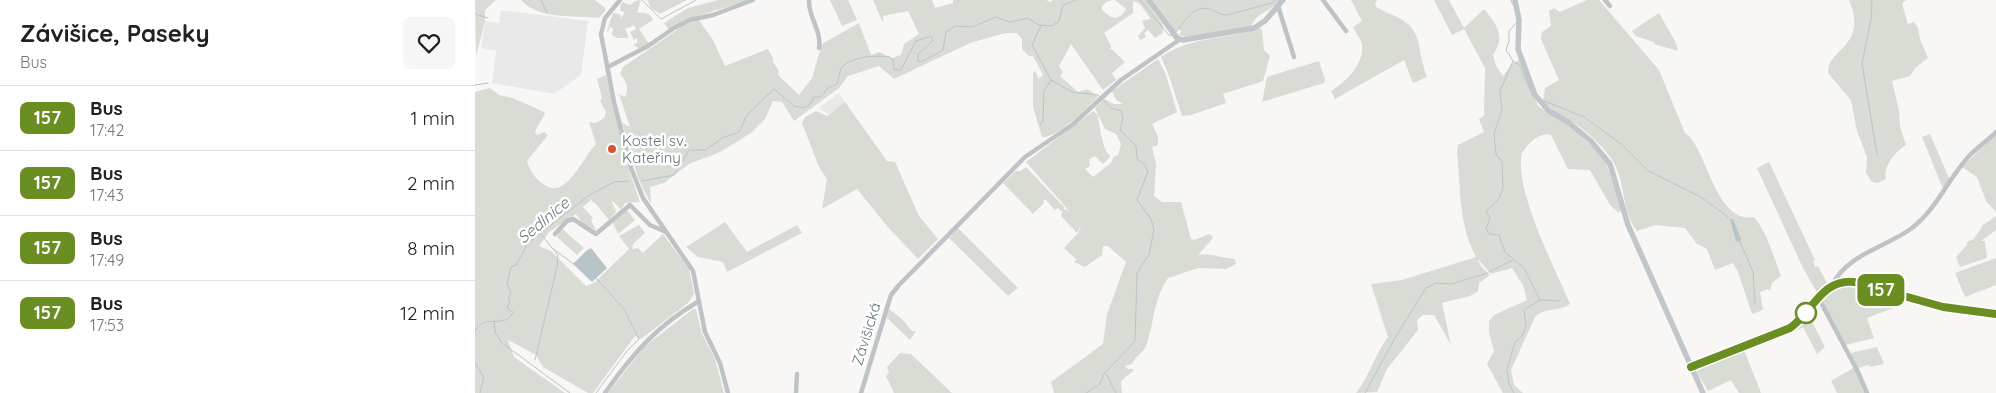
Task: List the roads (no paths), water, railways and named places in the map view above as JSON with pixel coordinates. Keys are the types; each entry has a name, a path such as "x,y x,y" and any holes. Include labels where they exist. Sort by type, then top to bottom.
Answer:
{"main road":[{"path":"1149,0 1176,36 1249,29 1265,21 1283,0"},
{"path":"1515,0 1519,20 1519,52 1535,95 1549,112 1568,122 1591,141 1610,164 1629,225 1703,393"}],"street":[{"path":"620,0 605,18 601,28 618,121 634,179 643,198 689,262 695,275 705,332 719,363 728,393"},
{"path":"608,67 648,46 673,28 690,20 713,15 753,0"},
{"path":"809,0 809,7 819,36 819,48"},
{"path":"1323,0 1346,31"},
{"path":"1605,0 1610,6"},
{"path":"1278,6 1294,57"},
{"name":"Závišická","path":"861,393 891,295 899,285 1025,156 1069,127 1116,84 1176,36"},
{"path":"1691,367 1790,328 1800,320 1818,297 1831,286 1843,269 1853,260 1912,228 1925,216 1970,156 1996,132"},
{"path":"555,234 567,221 573,219 596,234 629,206 650,225 666,232"},
{"path":"1831,286 1844,281 1854,282 1943,307 1996,314"},
{"path":"1818,297 1857,370 1867,393"},
{"path":"605,393 630,357 645,342 684,310 699,301"},
{"path":"796,393 797,374"}],"waterway":[{"path":"541,0 547,13"},
{"path":"642,0 661,19 696,0"},
{"name":"Sedlnice","path":"642,181 674,175 689,150 706,150 722,138 739,132 747,115 774,89 794,106 804,108 810,104 814,97 820,97 828,88 837,84 841,68 851,61 871,56 890,57 893,60 894,70 901,70 916,41 931,36 933,41 918,54 918,61 921,62 943,50 946,32 955,26 972,27 996,17 1010,22 1028,18 1038,25 1052,26 1059,21 1063,5 1076,0"},
{"name":"Sedlnice","path":"1140,0 1169,35 1172,35"},
{"name":"Sedlnice","path":"1176,32 1189,15 1203,8 1227,15 1272,3 1275,0"},
{"path":"1511,0 1513,5"},
{"path":"1872,0 1871,20 1862,63 1877,155"},
{"path":"475,14 488,18"},
{"path":"1514,393 1509,384 1507,369 1515,342 1522,336 1526,327 1524,310 1540,300 1524,268 1505,252 1499,235 1489,234 1486,229 1490,218 1486,212 1499,198 1503,188 1502,162 1496,154 1494,133 1502,111 1500,91 1513,61 1506,50 1509,41 1509,31 1516,23"},
{"path":"1041,26 1032,45 1051,80 1072,92 1098,95 1111,108 1121,111 1123,118 1120,130 1136,146 1137,159 1144,164 1148,171 1137,200 1151,219 1154,229 1149,255 1137,273 1135,341 1104,374 1099,385 1086,393"},
{"path":"1513,61 1520,66 1530,90"},
{"path":"1040,125 1043,121 1044,91 1051,80"},
{"path":"475,85 488,83"},
{"path":"1544,101 1584,117 1621,144 1647,170 1701,197 1728,217"},
{"name":"Sedlnice","path":"475,333 482,323 505,320 513,312 507,308 510,301 508,298 511,293 507,284 511,267 516,265 528,243 588,196 614,182 629,181"},
{"path":"541,234 552,248 575,265"},
{"path":"1740,242 1753,272 1755,303"},
{"path":"535,360 557,267 558,255 554,250"},
{"path":"1489,272 1513,260"},
{"path":"1365,393 1396,336 1426,288 1436,283 1452,284 1487,273"},
{"path":"595,277 624,309 639,339 627,351 596,393"},
{"path":"1540,300 1559,301"},
{"path":"494,321 495,332 502,343 570,393"},
{"name":"Sedlnice","path":"475,363 484,378 480,393"},
{"path":"1106,374 1116,393"}],"place":[{"name":"Kostel sv. Kateřiny","path":"612,149"}]}
